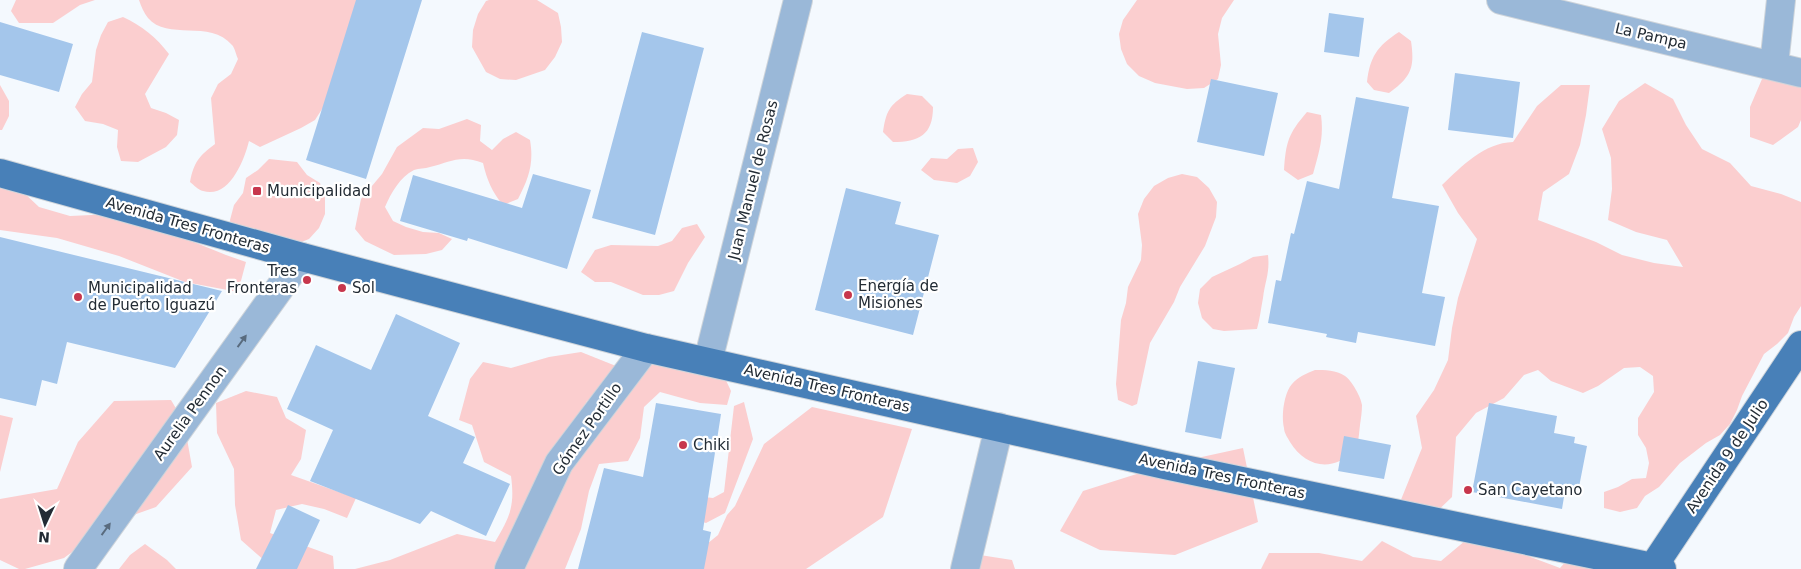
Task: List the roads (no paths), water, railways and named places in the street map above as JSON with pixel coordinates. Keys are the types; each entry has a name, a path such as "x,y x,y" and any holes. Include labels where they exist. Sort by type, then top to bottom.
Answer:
{"main road":[{"name":"Avenida Tres Fronteras","path":"0,172 302,257 646,348 1175,467 1658,568"},
{"name":"Avenida 9 de Julio","path":"1658,568 1801,345"}],"street":[{"name":"Juan Manuel de Rosas","path":"708,361 798,0"},
{"name":"La Pampa","path":"1501,0 1801,73"},
{"path":"1774,65 1781,0"},
{"name":"Aurelia Pennon","path":"78,569 302,257"},
{"name":"Gómez Portillo","path":"509,569 559,463 646,348"},
{"path":"965,569 1000,428"}],"place":[{"name":"Municipalidad","path":"257,191"},
{"name":"Tres Fronteras","path":"307,280"},
{"name":"Sol","path":"342,288"},
{"name":"Energía de Misiones","path":"848,295"},
{"name":"Municipalidad de Puerto Iguazú","path":"78,297"},
{"name":"Chiki","path":"683,445"},
{"name":"San Cayetano","path":"1468,490"}]}
